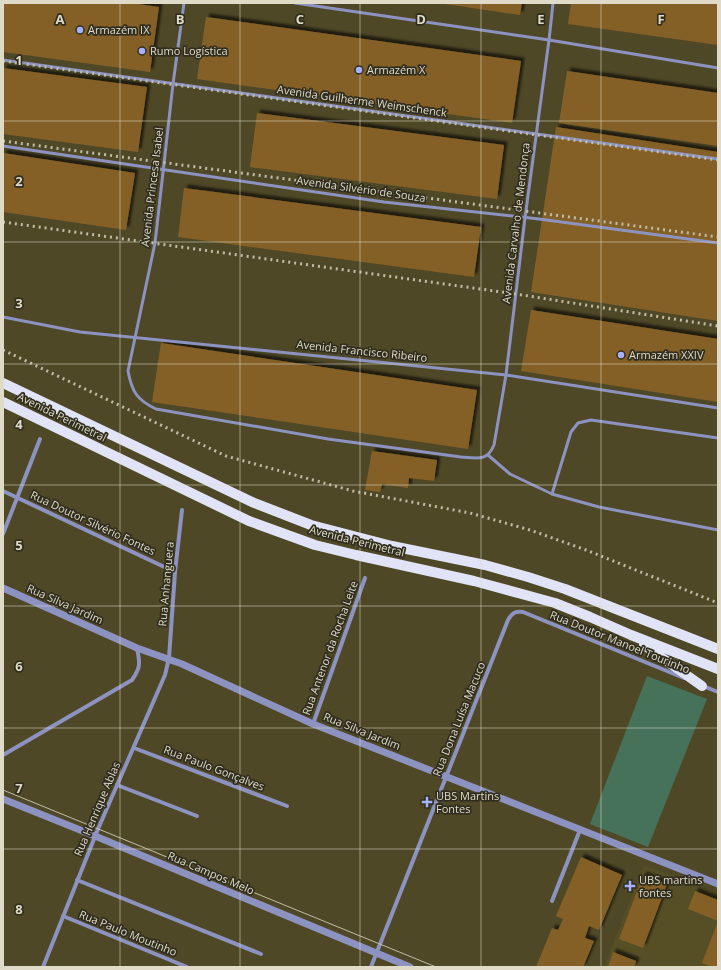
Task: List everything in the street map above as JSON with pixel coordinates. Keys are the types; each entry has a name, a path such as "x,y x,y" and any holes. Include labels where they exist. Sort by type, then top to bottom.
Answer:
{"main road":[{"name":"Avenida Perimetral","path":"3,384 252,502 311,525 392,546 485,565 528,577 565,589 718,649"},
{"name":"Avenida Perimetral","path":"3,402 256,524 315,544 474,580 555,603 718,669"},
{"path":"631,635 702,686"}],"street":[{"path":"3,534 40,439"},
{"name":"Rua Doutor Silvério Fontes","path":"3,490 175,572"},
{"name":"Rua Anhanguera","path":"169,658 175,572 182,510"},
{"name":"Rua Antenor da Rocha Leite","path":"313,724 365,578"},
{"name":"Rua Silva Jardim","path":"3,588 137,648 169,658 313,724 718,884"},
{"name":"Rua Doutor Manoel Tourinho","path":"514,612 523,612 718,692"},
{"name":"Rua Dona Luísa Macuco","path":"371,967 508,620 514,612"},
{"path":"3,755 132,680 140,662 137,648"},
{"name":"Rua Henrique Ablas","path":"43,967 95,836 165,675 169,658"},
{"name":"Rua Paulo Gonçalves","path":"134,748 287,806"},
{"path":"117,785 197,816"},
{"name":"Rua Campos Melo","path":"3,799 410,967"},
{"path":"552,902 580,830"},
{"path":"77,880 261,954"},
{"name":"Rua Paulo Moutinho","path":"63,916 187,967"}],"lane":[{"name":"Avenida Princesa Isabel","path":"184,3 154,243 128,371 130,382 136,395 145,404 156,409 328,439 461,457 484,458 488,455"},
{"path":"295,3 549,40 718,68"},
{"name":"Avenida Carvalho de Mendonça","path":"488,455 494,445 506,375 553,3"},
{"name":"Avenida Guilherme Weimschenck","path":"3,60 718,159"},
{"name":"Avenida Silvério de Souza","path":"3,146 384,202 718,242"},
{"name":"Avenida Francisco Ribeiro","path":"3,317 80,332 506,375 718,408"},
{"path":"552,494 571,432 578,423 591,420 718,438"},
{"path":"488,455 510,474 552,494 599,507 718,530"}],"shaded area":[{"path":"644,865 718,894 718,967 604,967"}],"green space":[{"path":"647,676 707,699 648,847 590,824"}],"building":[{"name":"Armazém IX","path":"3,3 131,3 159,7 150,72 3,52"},
{"path":"445,3 522,3 520,15"},
{"path":"571,3 718,3 718,45 568,24"},
{"name":"Armazém X","path":"206,17 521,61 512,123 197,79"},
{"path":"3,68 147,87 138,152 3,134"},
{"path":"567,71 718,93 718,146 559,123"},
{"path":"257,113 504,145 497,199 250,167"},
{"path":"556,127 718,152 718,321 531,292"},
{"path":"3,153 135,173 126,230 3,212"},
{"path":"184,188 481,227 474,277 178,237"},
{"name":"Armazém XXIV","path":"531,310 718,339 718,402 521,371"},
{"path":"161,343 477,390 468,449 152,402"},
{"path":"372,451 437,460 434,481 409,478 408,488 382,484 380,492 365,490"},
{"path":"581,857 622,875 599,930 589,926 585,938 594,941 583,967 536,967 552,928 558,930 563,919 556,916"},
{"path":"643,875 667,884 643,948 619,939"},
{"path":"695,891 718,900 718,921 688,909"},
{"path":"718,921 718,967 712,967 702,963"},
{"path":"613,952 636,961 634,967 608,967"}],"tram line":[{"path":"3,790 436,967"}],"railway":[{"path":"3,61 718,160"},
{"path":"3,141 718,237"},
{"path":"3,222 516,294 718,326"},
{"path":"3,350 226,456 353,491 470,513 530,530 586,550 718,603"}],"place":[{"name":"Armazém IX","path":"80,30"},
{"name":"Rumo Logística","path":"142,51"},
{"name":"Armazém X","path":"359,70"},
{"name":"Armazém XXIV","path":"621,355"},
{"name":"UBS Martins Fontes","path":"427,802"},
{"name":"UBS martins fontes","path":"630,886"}]}
